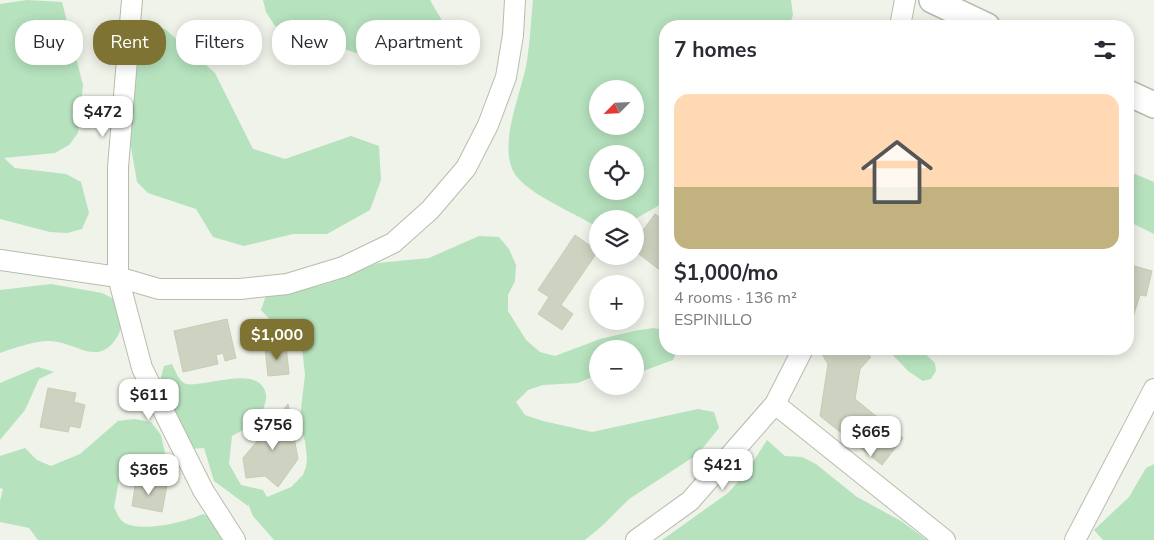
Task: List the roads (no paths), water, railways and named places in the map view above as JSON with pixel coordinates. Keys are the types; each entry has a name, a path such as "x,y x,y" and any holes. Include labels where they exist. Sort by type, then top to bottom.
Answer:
{"street":[{"path":"132,0 118,167 118,278 142,368 203,490 235,540"},
{"path":"0,260 118,278 159,289 240,289 288,284 343,267 394,243 430,210 466,168 488,125 506,76 513,35 515,0"},
{"path":"901,20 905,0"},
{"path":"932,0 974,20"},
{"path":"1134,96 1154,105"},
{"path":"636,540 690,501 775,404 800,355"},
{"path":"1075,540 1154,389"},
{"path":"775,404 945,540"}]}
